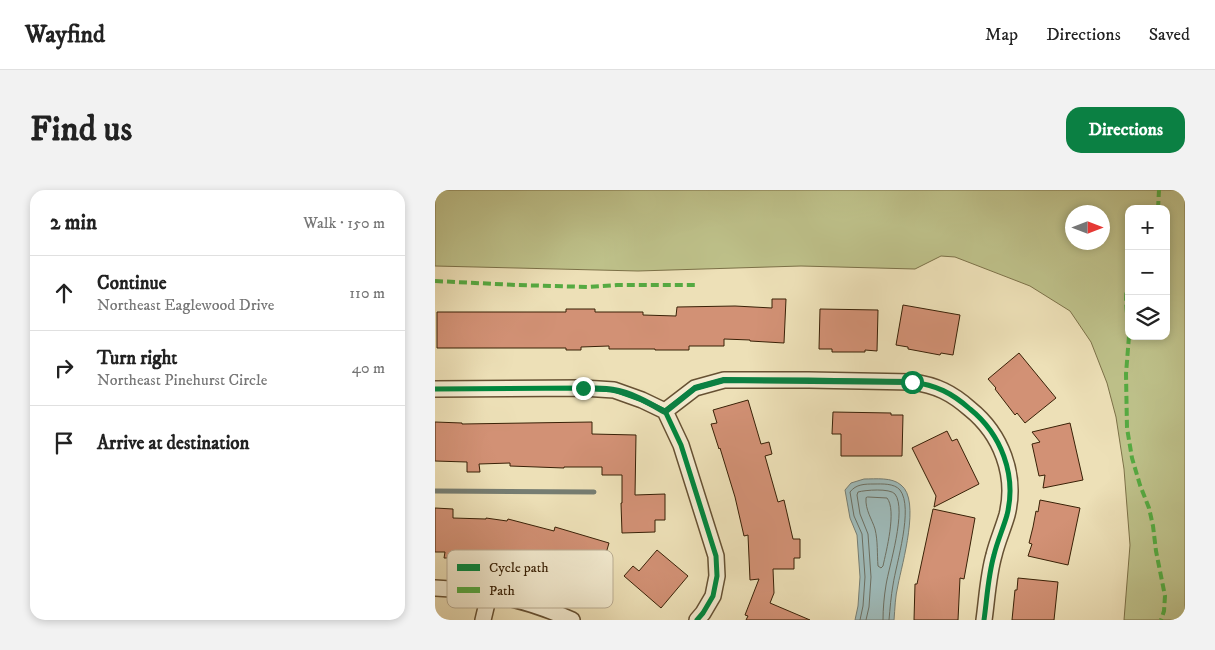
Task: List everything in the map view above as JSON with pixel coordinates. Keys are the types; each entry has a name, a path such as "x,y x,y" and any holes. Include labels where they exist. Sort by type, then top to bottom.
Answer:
{"street":[{"path":"665,412 695,388 724,380 912,382 928,385 952,394 989,427 999,443 1007,463 1009,505 993,556 984,620"},
{"path":"435,389 583,388 614,390 642,400 665,412 681,445 716,556 717,576 713,596 697,620"},
{"path":"543,608 571,620"}],"green space":[{"path":"435,190 1185,190 1185,620 1124,620 1130,545 1124,469 1116,417 1107,383 1091,342 1070,311 1030,286 955,257 941,256 915,269 801,266 638,271 435,266"}],"water":[{"path":"864,479 884,479 897,482 907,493 910,504 909,533 896,594 894,620 855,620 860,577 857,535 850,518 845,490 851,483"}],"building":[{"path":"772,299 786,299 784,343 724,339 724,346 689,346 689,350 609,349 609,346 581,347 581,350 566,350 566,348 437,348 437,312 566,312 566,309 595,309 595,312 643,312 643,315 676,316 677,307 735,306 772,308"},
{"path":"903,305 960,315 953,355 941,353 940,355 896,345"},
{"path":"820,309 878,310 877,351 832,352 832,349 819,349"},
{"path":"1019,353 1056,398 1025,423 1017,413 1015,415 988,379"},
{"path":"748,400 761,444 769,442 772,454 765,456 778,502 784,500 793,539 800,539 800,558 794,558 794,569 773,569 774,593 770,603 810,620 746,620 748,616 745,615 759,579 750,580 748,535 744,536 735,497 711,424 717,423 713,410"},
{"path":"833,412 903,415 902,456 841,456 841,434 832,434"},
{"path":"435,422 462,424 592,422 592,434 636,435 635,495 665,494 665,520 655,520 655,532 622,533 622,475 602,475 602,467 564,468 510,466 510,463 479,464 480,472 467,472 467,462 435,461"},
{"path":"1070,423 1083,480 1043,488 1045,475 1039,476 1032,444 1040,442 1032,432"},
{"path":"947,431 952,441 957,439 979,484 934,507 936,496 912,448"},
{"path":"1040,500 1080,508 1068,565 1028,556 1032,544 1029,543"},
{"path":"435,508 453,509 453,518 486,518 507,521 508,519 554,531 555,527 609,543 607,550 447,550 447,558 444,558 445,552 435,552"},
{"path":"933,509 975,518 964,579 960,578 958,620 914,620 915,584 917,584"},
{"path":"657,550 688,576 661,608 624,576 633,566 639,571"},
{"path":"1018,578 1058,582 1054,620 1012,620"}],"waterway":[{"path":"435,491 594,492"}],"marked path":[{"path":"1158,205 1159,190"},
{"path":"435,281 589,287 696,285"},
{"path":"1129,340 1126,374 1127,428 1132,458 1153,526 1165,596 1161,620"}],"cycle path":[{"path":"665,411 695,388 724,380 912,382 929,385 957,398 981,419 998,443 1004,456 1010,485 1007,515 990,571 984,620"},
{"path":"435,389 583,388 614,390 665,411 681,445 716,556 717,576 713,596 697,620"}],"route":[{"path":"583,388 614,390 629,394 665,412 695,388 724,380 912,382"}]}
